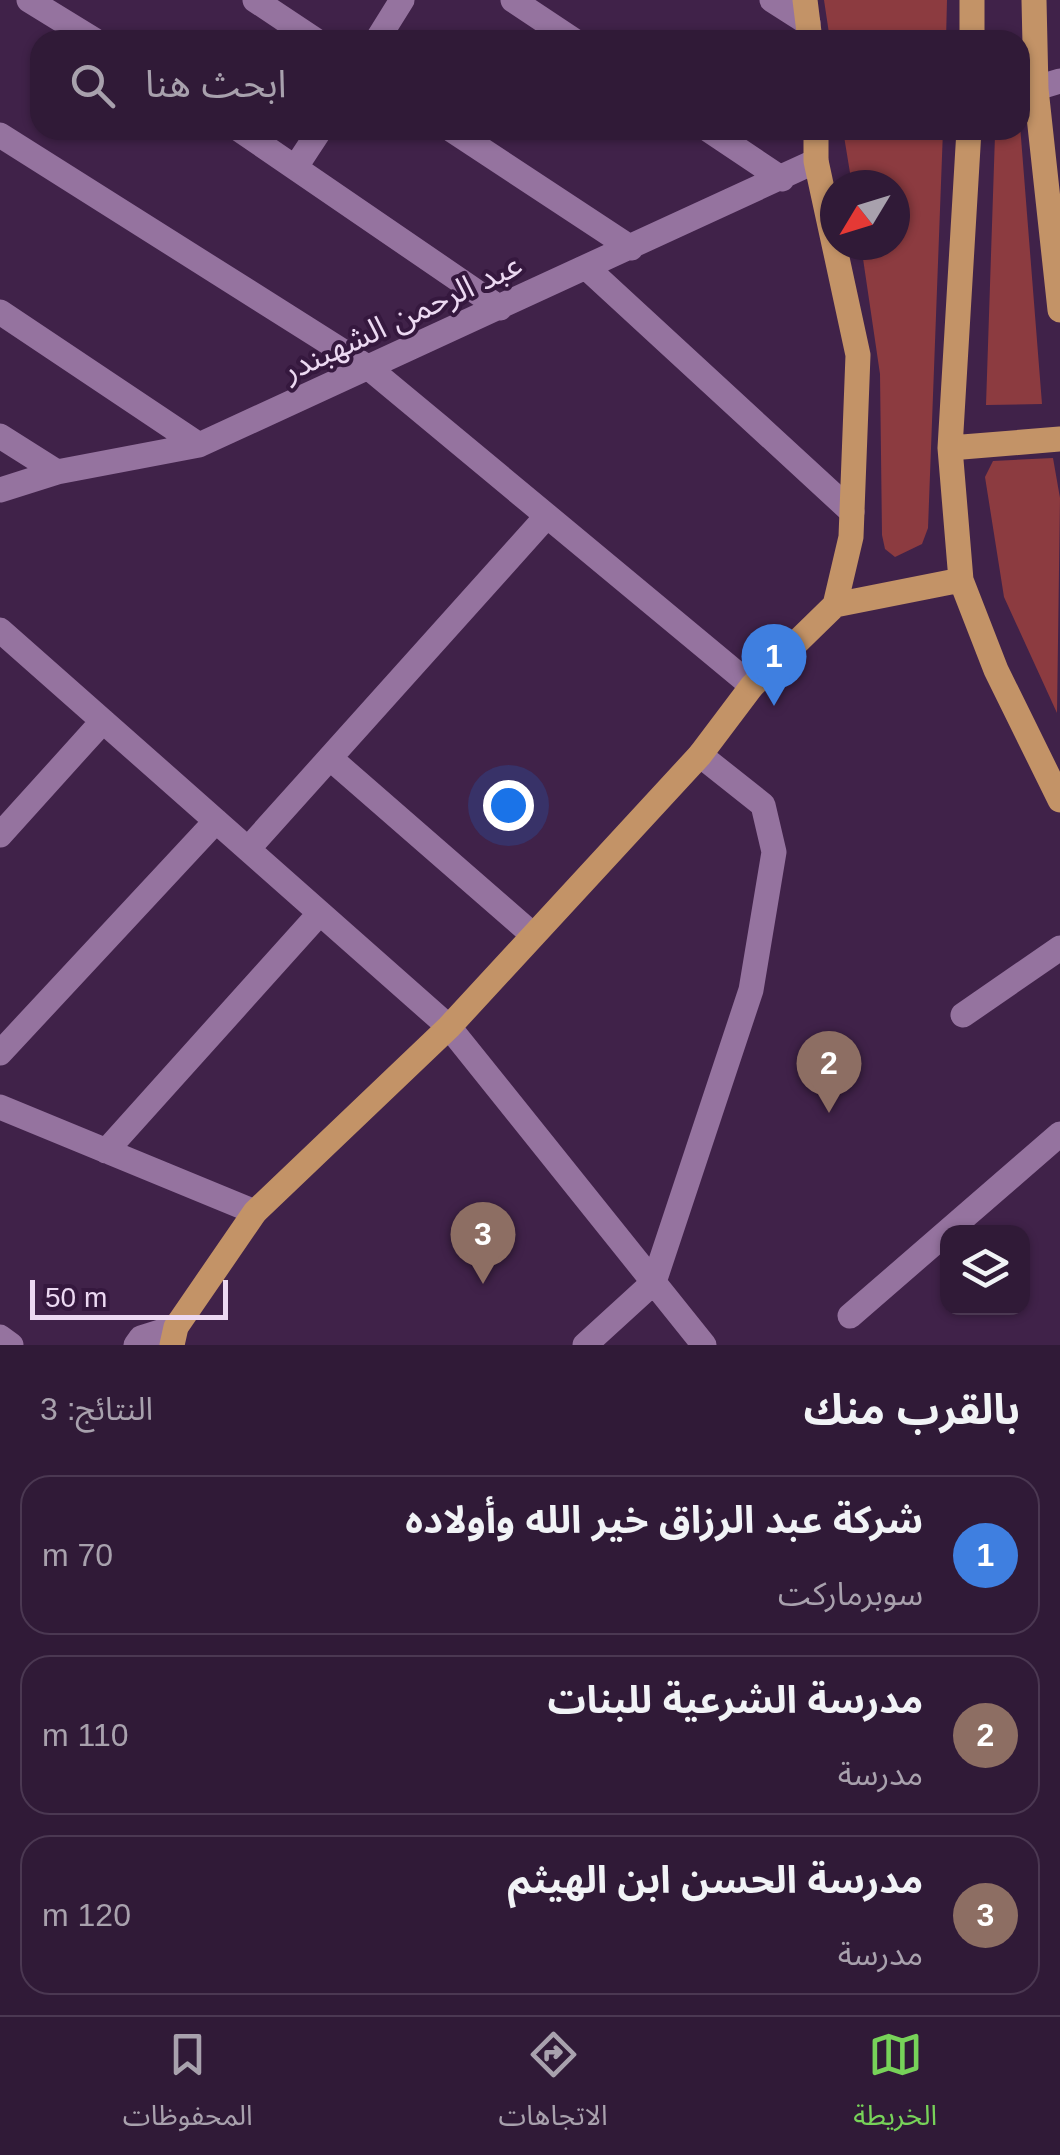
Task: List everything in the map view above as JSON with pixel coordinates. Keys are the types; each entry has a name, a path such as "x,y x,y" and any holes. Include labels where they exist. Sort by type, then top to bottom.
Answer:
{"main road":[{"path":"972,0 972,30"},
{"path":"1034,0 1060,310"},
{"path":"816,140 816,161 858,355 852,512 835,604"},
{"path":"968,140 950,448 961,580 996,670 1050,752 1060,800"},
{"path":"950,448 1060,439"},
{"path":"174,1336 256,1212 449,1027 700,754 752,686 835,604 961,580"}],"street":[{"path":"29,0 78,30"},
{"path":"256,0 301,30"},
{"path":"383,30 402,0"},
{"path":"513,0 558,30"},
{"path":"772,0 808,21"},
{"path":"0,135 369,368 752,686"},
{"path":"256,140 500,308"},
{"path":"297,165 313,140"},
{"path":"467,140 631,248"},
{"path":"723,140 782,179"},
{"name":"عبد الرحمن الشهبندر","path":"0,490 57,472 199,445 816,161"},
{"path":"587,268 852,512"},
{"path":"0,312 199,445"},
{"path":"0,436 57,472"},
{"path":"248,849 547,516"},
{"path":"0,630 449,1027 704,1345"},
{"path":"0,836 103,721"},
{"path":"585,1345 654,1282 751,990 774,852 763,804 700,754"},
{"path":"330,758 534,935"},
{"path":"0,1053 216,821"},
{"path":"106,1150 320,913"},
{"path":"963,1015 1060,948"},
{"path":"0,1107 256,1212"},
{"path":"850,1316 1060,1134"},
{"path":"136,1345 142,1338 174,1336"},
{"path":"0,1337 11,1345"}],"shaded area":[{"path":"824,0 947,0 946,30 828,30"},
{"path":"845,140 943,140 928,528 922,544 895,557 885,549 882,535 880,374 863,260 910,260 910,170 850,170"},
{"path":"995,140 1021,140 1042,404 986,405"},
{"path":"1053,458 1060,498 1057,713 1004,597 985,477 993,461"}],"place":[{"name":"شركة عبد الرزاق خير الله وأولاده","path":"774,706"},
{"name":"مدرسة الشرعية للبنات","path":"829,1113"},
{"name":"مدرسة الحسن ابن الهيثم","path":"483,1284"}]}
